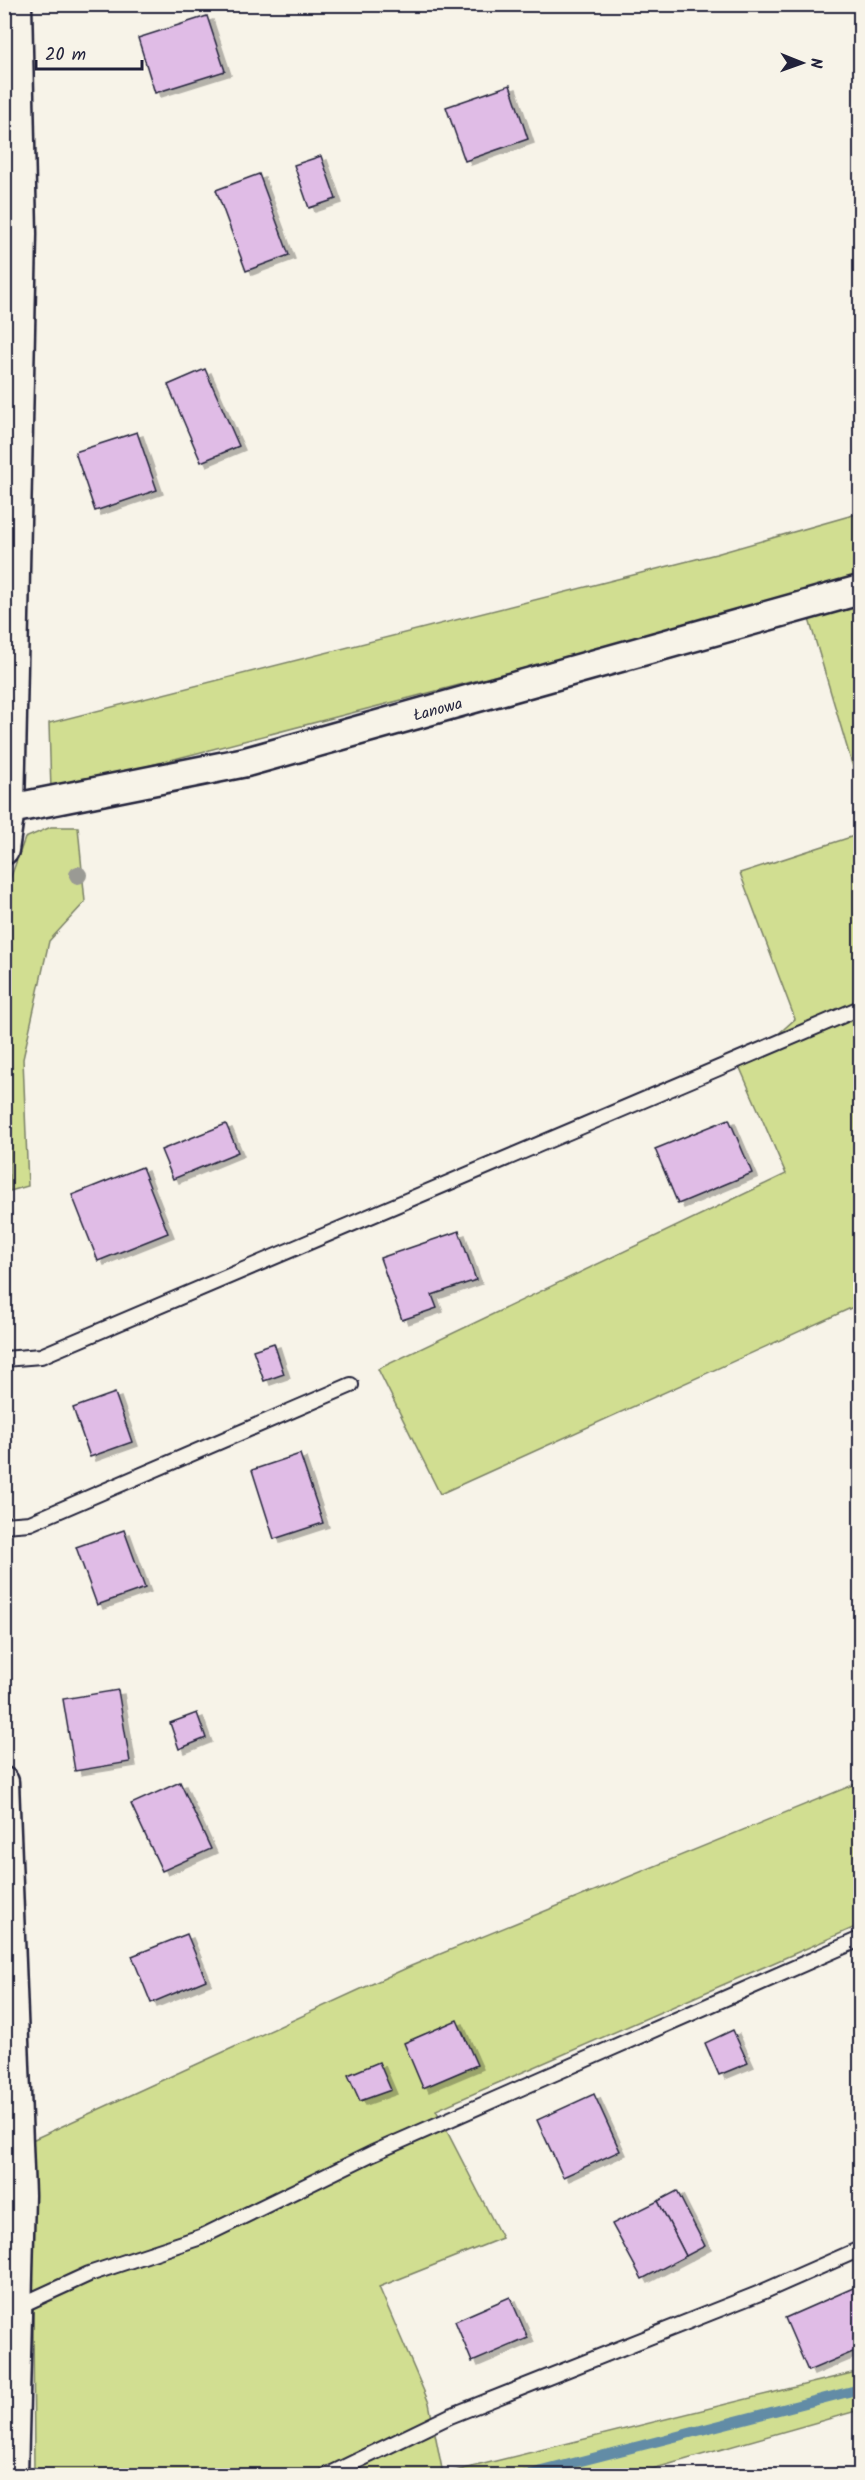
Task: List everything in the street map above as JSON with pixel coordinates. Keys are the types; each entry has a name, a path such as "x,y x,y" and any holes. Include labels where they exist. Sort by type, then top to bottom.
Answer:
{"street":[{"path":"4,850 10,809 22,234 17,4"},
{"name":"Łanowa","path":"10,809 246,762 861,590"},
{"path":"4,1782 20,2195 13,2475"}],"lane":[{"path":"4,1359 41,1356 861,1008"},
{"path":"4,1524 30,1523 351,1385"},
{"path":"17,2307 89,2274 201,2237 373,2153 861,1939"},
{"path":"326,2475 450,2416 760,2294 861,2249"}],"green space":[{"path":"860,513 860,581 51,791 49,723 716,554"},
{"path":"860,602 860,791 809,619"},
{"path":"51,827 78,827 85,902 49,941 23,1059 28,1186 10,1191 9,882 25,838"},
{"path":"860,834 860,1304 440,1494 378,1369 786,1174 740,1068 795,1019 740,873"},
{"path":"860,1782 860,1925 436,2110 502,2238 379,2287 429,2403 443,2474 860,2371 860,2410 631,2475 34,2475 32,2140 411,1966"}],"building":[{"path":"207,16 225,71 155,93 138,38"},
{"path":"510,85 528,139 465,161 446,107"},
{"path":"321,156 336,199 309,208 294,165"},
{"path":"259,174 289,255 246,271 216,190"},
{"path":"205,369 239,446 201,462 168,385"},
{"path":"137,432 157,490 95,511 75,452"},
{"path":"729,1119 752,1173 678,1204 655,1149"},
{"path":"226,1124 238,1152 173,1179 161,1150"},
{"path":"142,1167 168,1233 98,1261 72,1195"},
{"path":"459,1231 476,1280 432,1295 437,1308 402,1320 380,1258"},
{"path":"274,1343 284,1374 264,1381 253,1350"},
{"path":"115,1393 132,1442 90,1457 73,1408"},
{"path":"300,1454 323,1523 274,1539 252,1470"},
{"path":"124,1530 145,1588 97,1605 76,1547"},
{"path":"118,1690 130,1762 75,1771 63,1699"},
{"path":"197,1713 206,1738 179,1749 170,1723"},
{"path":"180,1782 211,1849 162,1871 131,1804"},
{"path":"187,1934 206,1980 151,2003 132,1956"},
{"path":"457,2020 477,2065 423,2088 404,2043"},
{"path":"733,2030 748,2063 719,2075 705,2043"},
{"path":"379,2062 391,2090 360,2101 348,2075"},
{"path":"594,2094 620,2151 563,2177 537,2120"},
{"path":"677,2191 705,2246 686,2256 658,2201"},
{"path":"658,2201 686,2256 642,2279 612,2224"},
{"path":"860,2285 860,2349 808,2371 785,2318"},
{"path":"510,2297 528,2338 472,2362 455,2321"}],"waterway":[{"path":"523,2476 860,2389"}]}
